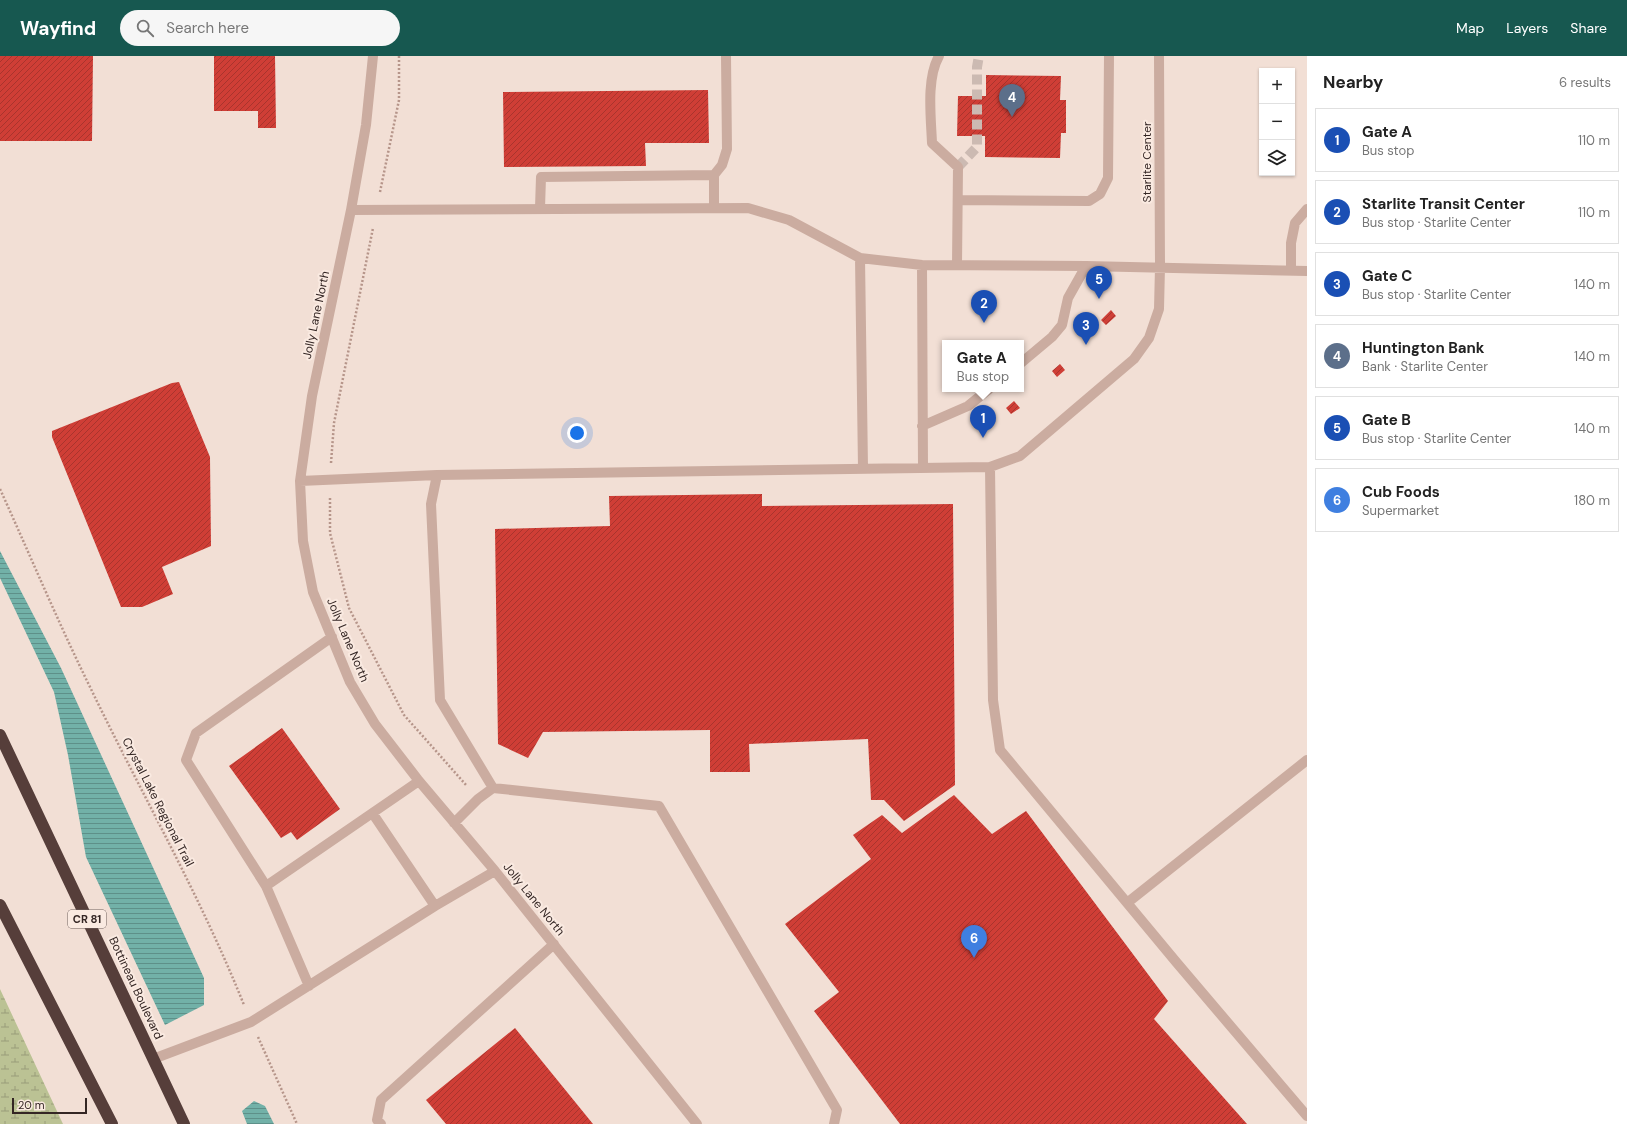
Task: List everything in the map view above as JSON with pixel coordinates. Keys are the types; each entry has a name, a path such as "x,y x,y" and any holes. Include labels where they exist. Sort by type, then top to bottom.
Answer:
{"highway":[{"name":"Bottineau Boulevard","path":"0,735 184,1124"},
{"path":"0,905 112,1124"}],"street":[{"name":"Jolly Lane North","path":"372,56 366,125 351,210 312,396 300,481 303,541 313,592 353,688 375,724 419,781 496,871 697,1124"},
{"path":"714,208 714,176 722,165 727,149 726,56"},
{"path":"939,56 935,63 931,86 932,143 958,167 957,265"},
{"path":"958,200 1089,201 1100,194 1108,178 1109,56"},
{"name":"Starlite Center","path":"300,481 437,475 990,467 1020,456 1134,359 1149,338 1159,309 1159,56"},
{"path":"540,208 541,177 714,176"},
{"path":"351,210 748,208 789,220 860,258 922,265 1160,267 1307,271"},
{"path":"1291,271 1291,243 1295,223 1307,209"},
{"path":"860,258 863,468"},
{"path":"922,265 923,468"},
{"path":"1024,360 1052,337 1062,324 1068,298 1086,266"},
{"path":"922,426 968,406 985,392"},
{"path":"990,467 993,700 1000,750 1307,1116"},
{"path":"437,475 431,504 440,700 493,788"},
{"path":"309,986 266,886 186,760 196,733 332,637"},
{"path":"1127,903 1307,760"},
{"path":"266,886 419,781"},
{"path":"454,823 478,799 493,788 658,806 837,1110 834,1124"},
{"path":"373,814 435,906"},
{"path":"153,1059 251,1022 435,906 496,871"},
{"path":"381,1124 377,1120 381,1100 554,944"}],"path":[{"path":"399,56 399,100 334,423 330,479 330,534 349,608 404,715 478,799"},
{"name":"Crystal Lake Regional Trail","path":"0,489 90,687 204,912 297,1124"}],"green space":[{"path":"0,989 63,1124 0,1124"}],"water":[{"path":"0,551 61,668 204,978 204,1005 165,1025 86,857 68,755 54,692 0,578"},
{"path":"254,1101 265,1106 274,1124 247,1124 242,1111"}],"building":[{"path":"0,56 93,56 92,141 0,141"},
{"path":"214,56 275,56 276,128 258,128 258,111 214,111"},
{"path":"986,75 1061,76 1060,100 1066,100 1066,133 1061,133 1060,158 985,157 985,136 957,136 958,96 986,96"},
{"path":"708,90 709,143 645,143 646,166 504,167 503,92"},
{"path":"1111,310 1116,316 1106,325 1101,320"},
{"path":"1060,364 1065,370 1057,377 1052,371"},
{"path":"179,382 210,457 211,546 162,567 173,594 142,607 121,607 52,437 52,431 172,383"},
{"path":"1014,401 1020,408 1011,414 1006,408"},
{"path":"762,494 762,506 953,504 955,785 904,821 884,800 871,800 868,739 749,744 750,772 710,772 710,730 543,732 528,758 498,744 495,529 610,526 609,496"},
{"path":"282,728 340,809 297,840 291,832 281,838 229,766"},
{"path":"954,795 992,834 1026,811 1168,1001 1154,1019 1247,1124 900,1124 814,1011 839,992 785,924 871,859 853,835 882,815 902,833"},
{"path":"515,1028 593,1124 446,1124 426,1100"}],"tunnel":[{"path":"958,167 977,147 977,67 979,56"}],"place":[{"name":"Huntington Bank","path":"1012,117"},
{"name":"Gate B","path":"1099,299"},
{"name":"Starlite Transit Center","path":"984,323"},
{"name":"Gate C","path":"1086,345"},
{"name":"Gate A","path":"983,438"},
{"name":"Cub Foods","path":"974,958"}]}
